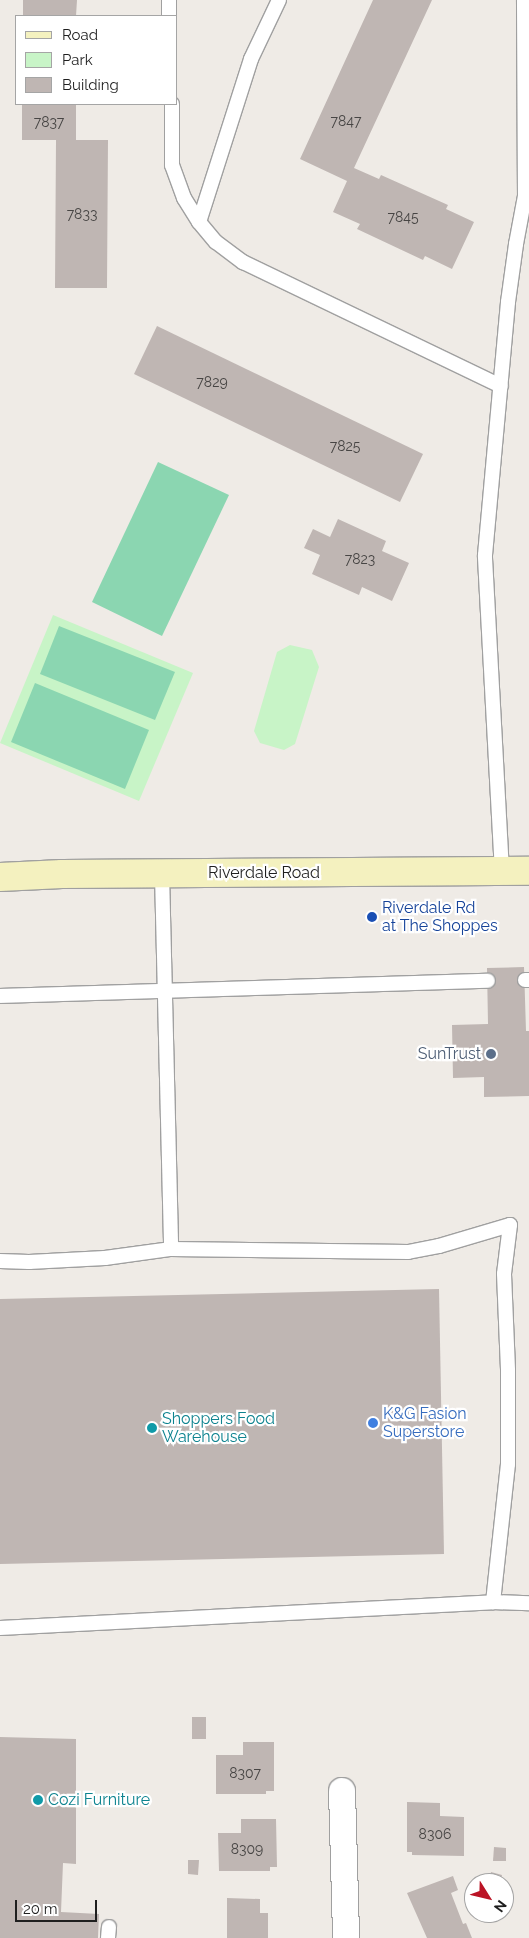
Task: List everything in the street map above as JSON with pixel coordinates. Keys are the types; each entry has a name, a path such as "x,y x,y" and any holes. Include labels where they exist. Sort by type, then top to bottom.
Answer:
{"main road":[{"name":"Riverdale Road","path":"0,877 529,871"}],"street":[{"path":"342,1790 346,1938"}],"lane":[{"path":"169,0 170,15"},
{"path":"199,222 251,59 280,0"},
{"path":"502,872 486,555 516,244 525,196 524,0"},
{"path":"172,105 172,165 184,198 199,222 216,242 243,262 501,386"},
{"path":"162,874 171,1249"},
{"path":"0,996 488,981"},
{"path":"0,1261 29,1262 105,1258 171,1249 408,1252 439,1246 510,1225 504,1274 508,1372 508,1464 493,1602"},
{"path":"0,1628 493,1602 529,1604"}],"green space":[{"path":"158,462 229,495 162,636 92,602"},
{"path":"53,615 193,673 139,801 0,743"},
{"path":"59,626 175,672 155,720 40,674"},
{"path":"290,645 312,650 319,667 295,744 284,750 260,743 254,731 277,652"},
{"path":"35,683 149,730 125,789 11,742"}],"building":[{"path":"23,0 77,0 76,15 23,15"},
{"path":"373,0 432,0 354,168 379,179 381,175 448,205 446,209 474,222 452,269 425,256 423,260 357,229 360,224 333,212 347,181 300,159"},
{"path":"22,105 76,105 76,140 108,140 107,288 55,288 56,140 22,140"},
{"path":"157,326 423,454 400,502 134,374"},
{"path":"338,519 386,541 382,551 409,563 392,601 362,587 359,595 312,574 320,555 304,548 313,529 330,537"},
{"name":"SunTrust","path":"524,967 526,1031 529,1031 529,1096 484,1097 484,1077 453,1078 452,1025 488,1024 487,968"},
{"name":"Shoppers Food Warehouse","path":"439,1289 444,1554 0,1564 0,1299"},
{"path":"192,1717 206,1717 206,1739 192,1739"},
{"name":"Cozi Furniture","path":"0,1737 76,1739 76,1864 63,1863 61,1912 99,1914 98,1938 0,1938"},
{"path":"243,1742 274,1742 274,1791 266,1791 266,1794 216,1794 216,1755 243,1755"},
{"path":"407,1802 440,1803 440,1816 464,1817 464,1856 412,1855 412,1852 407,1852"},
{"path":"241,1819 276,1819 277,1867 270,1867 270,1871 219,1871 218,1833 241,1833"},
{"path":"494,1847 506,1848 506,1861 493,1861"},
{"path":"188,1860 199,1860 198,1875 188,1874"},
{"path":"453,1876 458,1890 451,1893 463,1924 466,1923 472,1938 427,1938 407,1893"},
{"path":"227,1898 260,1899 260,1913 268,1913 268,1938 227,1938"}],"place":[{"name":"Riverdale Rd at The Shoppes","path":"372,917"},
{"name":"SunTrust","path":"491,1054"},
{"name":"K&G Fasion Superstore","path":"373,1423"},
{"name":"Shoppers Food Warehouse","path":"152,1428"},
{"name":"Cozi Furniture","path":"38,1800"}]}
